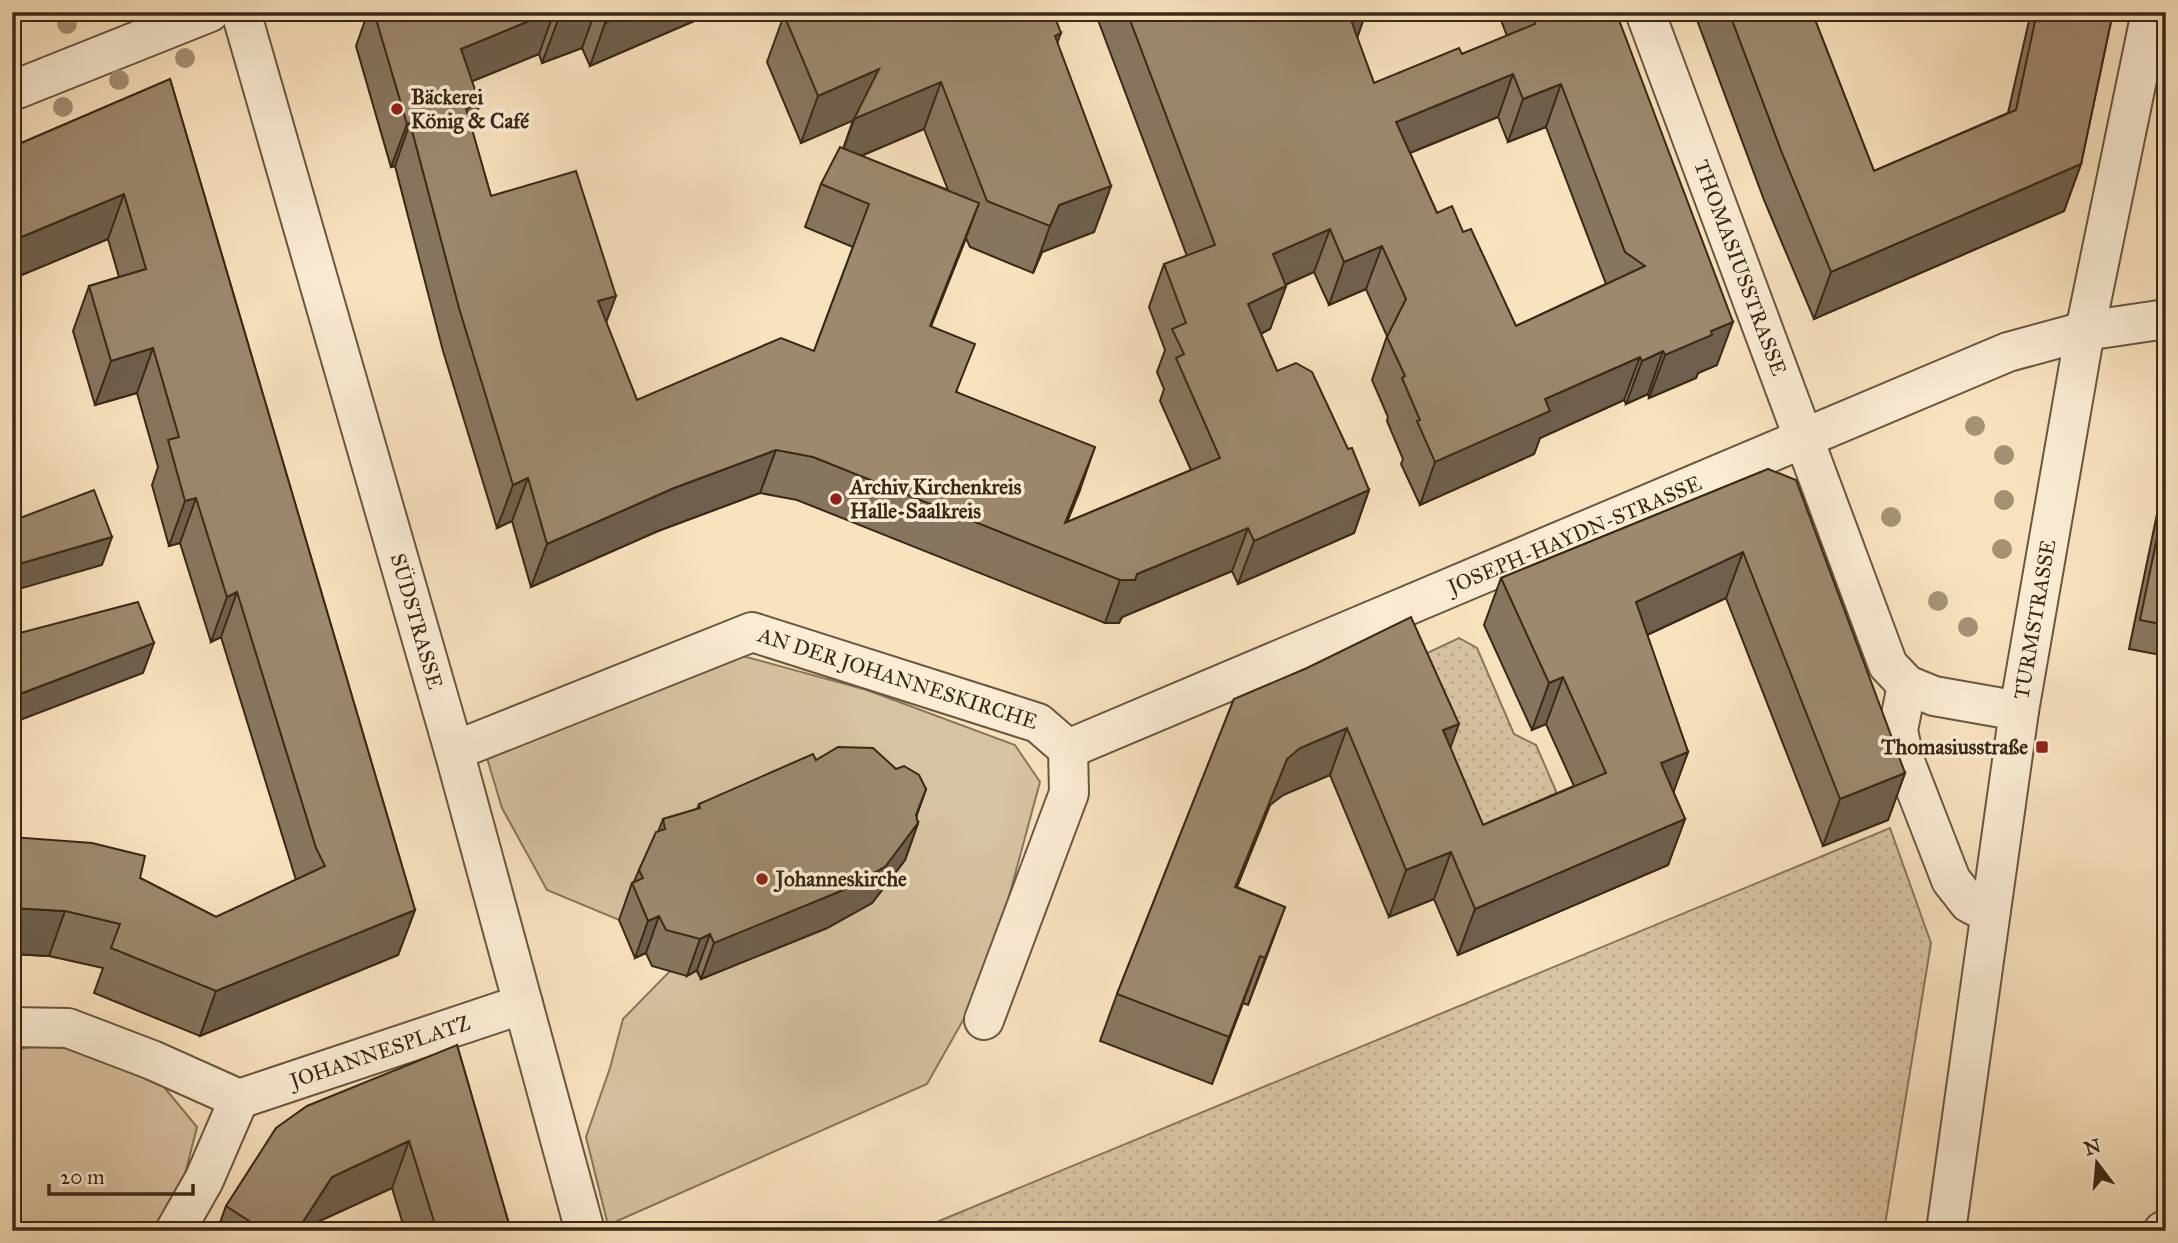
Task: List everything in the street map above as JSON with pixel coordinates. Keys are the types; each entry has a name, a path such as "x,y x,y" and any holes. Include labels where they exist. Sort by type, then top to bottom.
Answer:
{"street":[{"path":"12,91 210,12"},
{"name":"SÜDSTRASSE","path":"241,12 454,751 585,1231"},
{"name":"THOMASIUSSTRASSE","path":"1645,12 1879,646 1888,665 1907,685"},
{"name":"TURMSTRASSE","path":"1946,1231 2019,711 2085,331 2151,12"},
{"name":"JOSEPH-HAYDN-STRASSE","path":"1068,749 2008,352 2085,331 2166,319"},
{"name":"AN DER JOHANNESKIRCHE","path":"454,751 752,632 1038,723 1068,749"},
{"path":"1990,914 1969,902 1951,880 1903,759 1898,730 1907,685 1934,696 2019,711"},
{"path":"984,1020 1069,793 1068,749"},
{"name":"JOHANNESPLATZ","path":"239,1099 523,1004"},
{"path":"12,1027 68,1028 152,1059 239,1099 204,1180 175,1231"}],"shaded area":[{"path":"1459,638 1477,648 1514,734 1536,745 1556,791 1546,814 1484,842 1418,674 1425,654"},
{"path":"739,655 867,690 1015,745 1040,782 987,978 927,1084 608,1225 586,1137 610,1068 623,1019 670,971 689,975 696,971 701,979 708,976 629,914 619,920 547,890 502,808 487,758"},
{"path":"1890,828 1931,943 1884,1231 915,1231"},
{"path":"68,1042 145,1064 197,1127 185,1174 152,1231 12,1231 12,1050"}],"building":[{"path":"374,12 551,12 461,49 480,104 466,108 491,196 576,171 616,296 598,301 637,400 781,338 814,351 869,204 821,184 840,147 979,203 930,326 975,344 956,392 1095,447 1065,523 1220,458 1176,358 1184,354 1172,329 1186,323 1164,264 1215,245 1127,12 1348,12 1374,83 1459,48 1462,54 1535,24 1531,12 1616,12 1733,322 1711,331 1712,335 1665,355 1663,351 1642,361 1640,357 1545,399 1550,411 1435,462 1402,378 1405,376 1387,337 1406,299 1382,246 1344,262 1330,229 1273,254 1286,286 1248,304 1277,371 1296,363 1312,372 1348,449 1352,448 1369,490 1254,541 1248,528 1137,574 1135,580 1120,580 813,457 776,450 674,488 547,544 528,478 513,485 459,308 410,123 407,124","holes":["1513,74 1523,99 1561,84 1625,252 1645,266 1516,326 1471,229 1463,232 1452,206 1437,213 1396,122"]},
{"path":"555,12 579,12 558,20"},
{"path":"601,12 630,12 605,23"},
{"path":"790,12 1053,12 1061,33 1055,36 1111,186 1059,205 1050,226 987,201 941,82 854,119 879,69 818,96 784,15"},
{"path":"1729,12 1812,12 1874,171 2016,110 2037,12 2113,12 2081,164 1831,272 1782,153"},
{"path":"170,79 415,910 216,991 111,948 120,924 65,911 12,908 12,837 92,843 145,856 140,878 216,917 325,866 316,848 237,592 227,597 196,498 185,501 168,440 179,437 153,348 111,361 89,286 146,269 124,194 12,241 12,147"},
{"path":"1768,469 1796,480 1905,773 1840,799 1743,552 1636,602 1688,752 1661,763 1685,819 1475,909 1451,852 1406,870 1347,728 1300,748 1287,759 1235,887 1285,907 1265,958 1260,956 1229,1037 1117,994 1234,699 1307,668 1411,617 1459,724 1443,730 1483,825 1606,773 1563,677 1549,683 1501,578"},
{"path":"94,490 112,537 12,566 12,521"},
{"path":"2166,494 2166,625 2140,620"},
{"path":"138,602 154,643 12,697 12,635"},
{"name":"Johanneskirche","path":"838,747 873,748 896,769 904,766 919,775 926,789 916,815 918,823 885,867 841,891 714,943 710,934 700,939 666,930 659,916 648,921 632,883 643,878 639,870 656,832 665,829 663,819 700,808 699,804 813,754 816,760"},
{"path":"457,1045 511,1231 437,1231 409,1141 332,1177 297,1231 240,1231 249,1221 226,1206 276,1128 307,1106"}],"place":[{"name":"Bäckerei König & Café","path":"397,109"},
{"name":"Archiv Kirchenkreis Halle-Saalkreis","path":"836,499"},
{"name":"Thomasiusstraße","path":"2042,747"},
{"name":"Johanneskirche","path":"762,879"}]}
